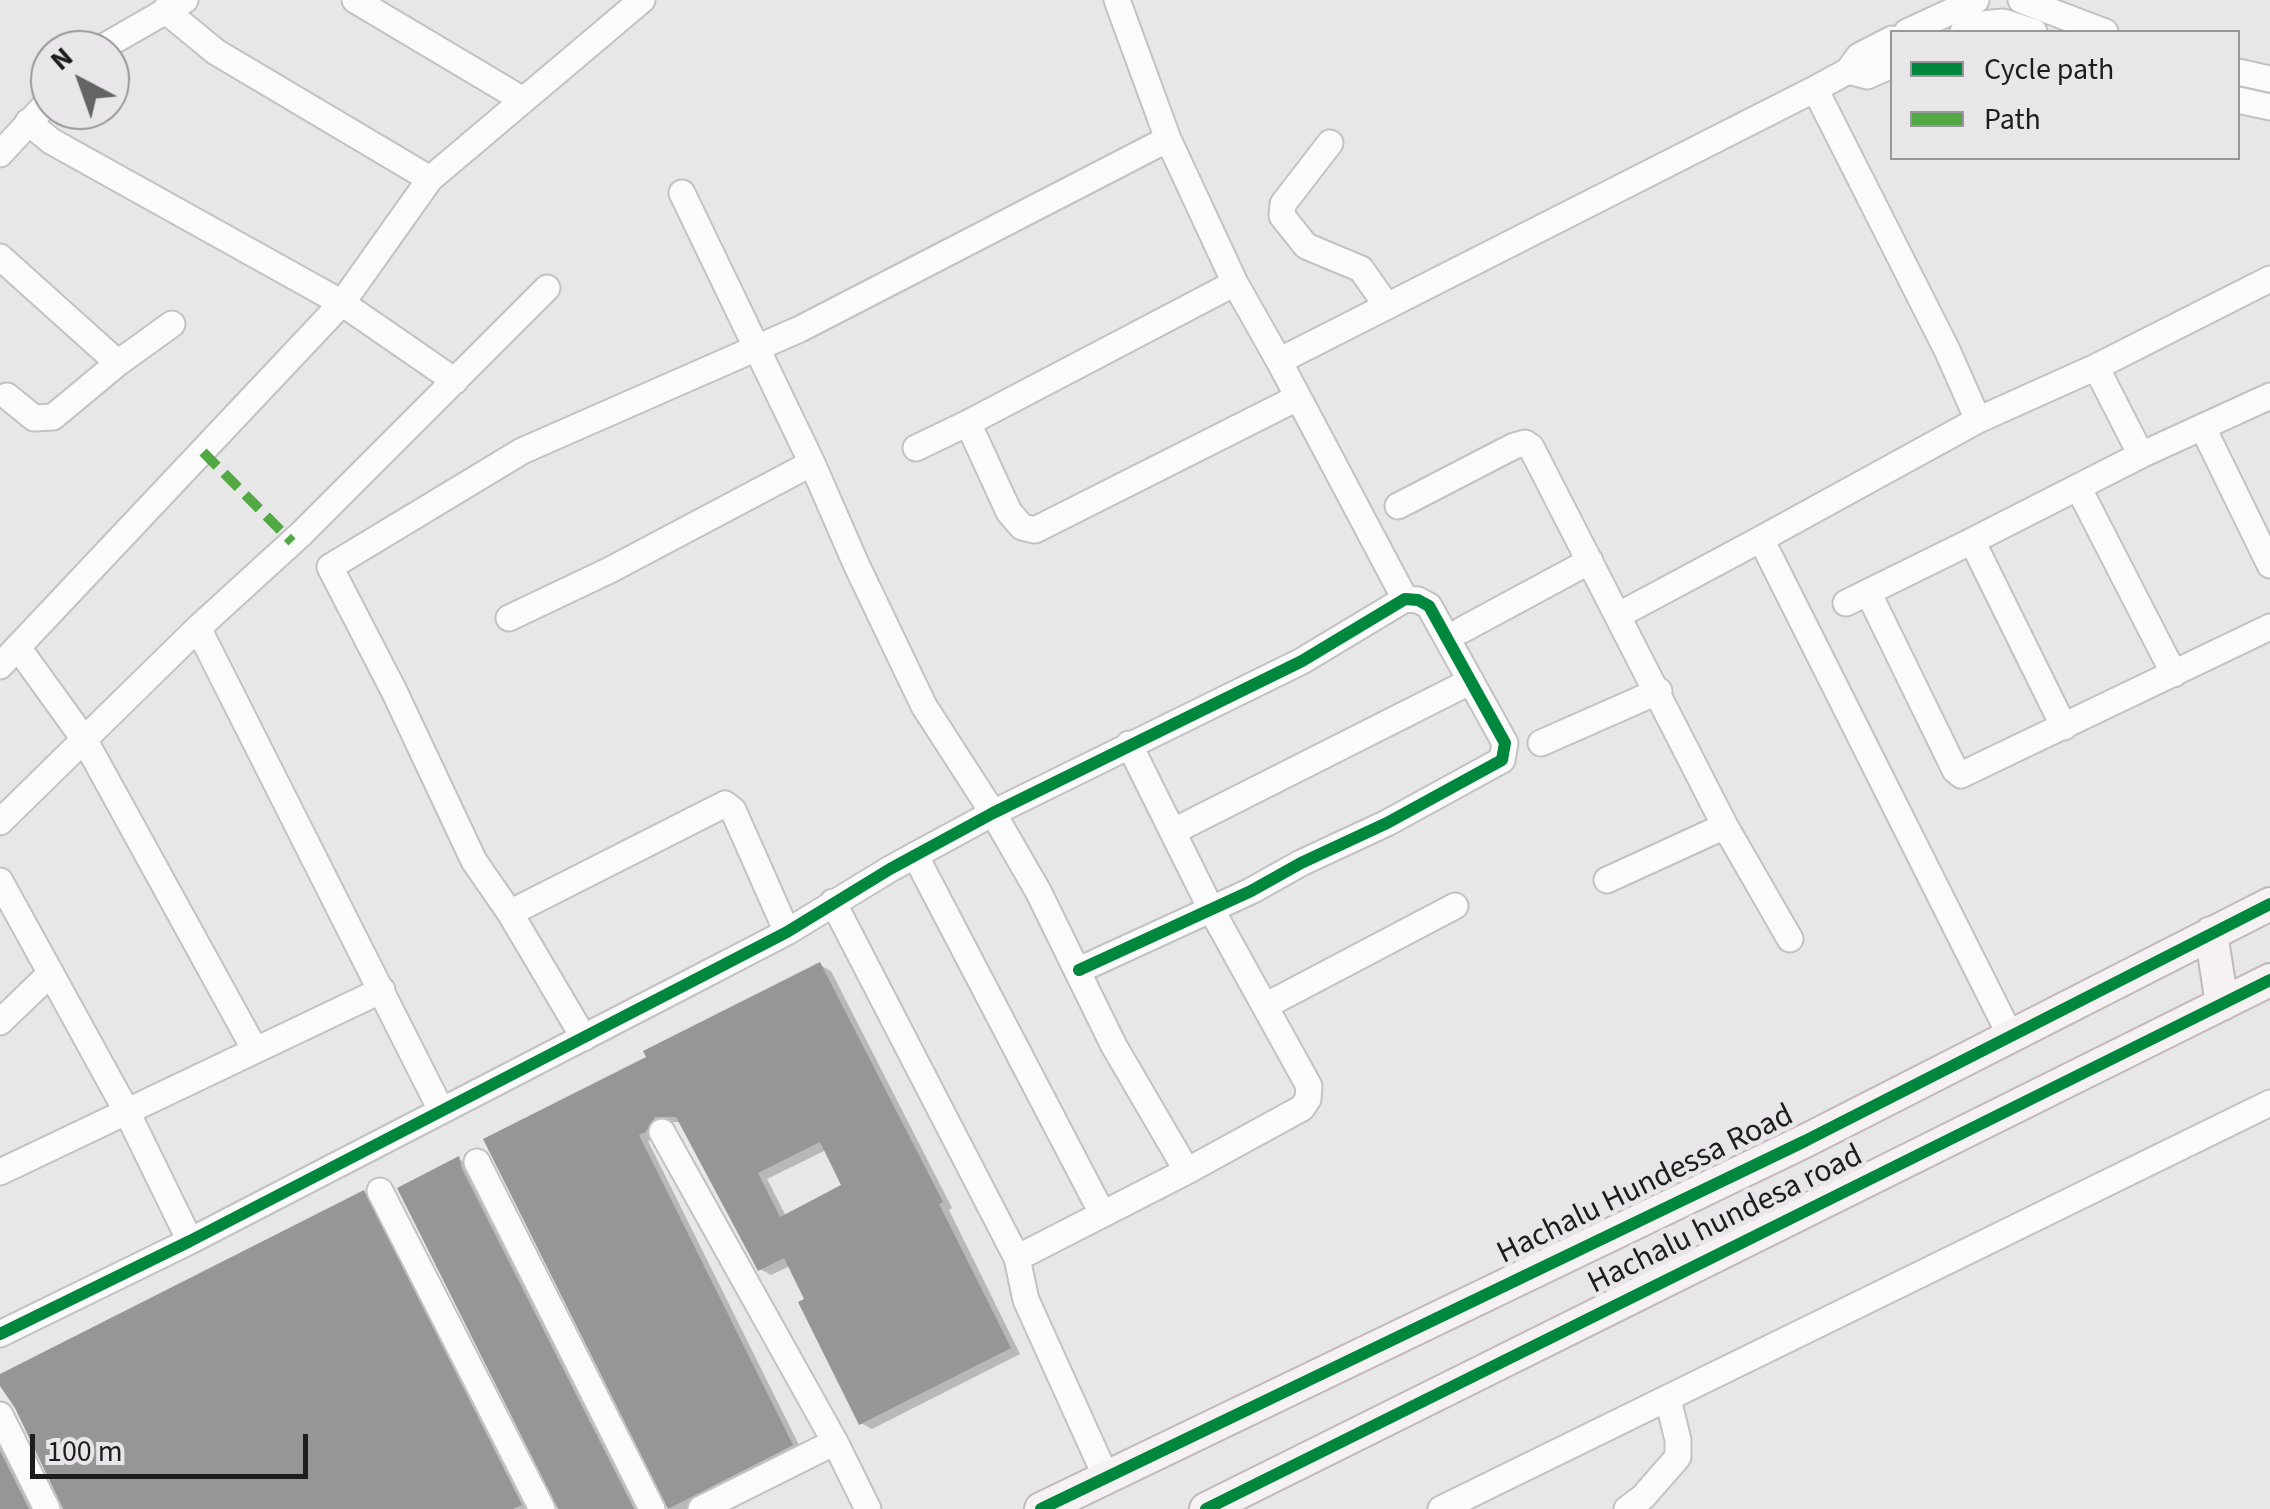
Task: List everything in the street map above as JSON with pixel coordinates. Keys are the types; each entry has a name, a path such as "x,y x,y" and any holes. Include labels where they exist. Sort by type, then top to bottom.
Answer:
{"main road":[{"name":"Hachalu Hundessa Road","path":"1041,1509 1804,1141 2270,904"},
{"path":"2211,933 2222,1004"},
{"name":"Hachalu hundesa road","path":"1206,1509 2270,980"}],"street":[{"path":"355,0 523,100"},
{"path":"256,1050 84,738 10,657 342,303 430,179 642,0"},
{"path":"1117,0 1168,139 1235,283 1404,599"},
{"path":"1911,30 1976,0"},
{"path":"2021,0 2100,30"},
{"path":"130,31 175,5 216,52 430,179"},
{"path":"1968,30 2002,22 2028,30"},
{"path":"1279,361 1815,89 1848,71 1858,56 1890,40"},
{"path":"1848,71 1868,76 1890,66"},
{"path":"2240,72 2270,79"},
{"path":"1815,89 1947,350 1978,420"},
{"path":"2240,100 2270,107"},
{"path":"2240,116 2270,121"},
{"path":"0,154 28,122 51,142 342,303 454,381"},
{"path":"330,566 522,451 757,349 1168,139"},
{"path":"1330,143 1283,204 1282,216 1306,246 1360,268 1387,306"},
{"path":"682,193 924,706 993,813 1079,970 1114,1046 1187,1172"},
{"path":"0,257 118,363"},
{"path":"1619,615 1978,420 2096,367 2270,279"},
{"path":"916,448 1235,283"},
{"path":"0,822 198,628 301,534 547,288"},
{"path":"2,395 34,418 53,417 172,324"},
{"path":"2096,367 2141,455"},
{"path":"2270,396 2141,455 1857,598 1958,774 1965,775 2270,627"},
{"path":"968,423 1010,512 1022,528 1035,530 1297,398"},
{"path":"2202,428 2270,566"},
{"path":"1398,506 1525,443 1538,458 1725,826 1790,939"},
{"path":"510,618 610,570 812,462"},
{"path":"2078,487 2174,674"},
{"path":"301,534 330,566 474,861 510,913 584,1038"},
{"path":"1761,539 2010,1036"},
{"path":"1972,541 2064,727"},
{"path":"1462,630 1590,562"},
{"path":"0,1334 190,1241 787,932 993,813 1302,662 1404,599 1429,606 1505,743 1502,760 1388,823 1079,970"},
{"path":"198,628 440,1110"},
{"path":"1174,830 1471,681"},
{"path":"1540,743 1658,691"},
{"path":"1017,1258 1187,1172 1302,1108 1308,1099 1309,1086 1211,909 1129,744"},
{"path":"510,913 725,804 733,810 787,932"},
{"path":"1607,880 1725,826"},
{"path":"915,855 1102,1213"},
{"path":"0,881 127,1112 190,1241"},
{"path":"833,902 1017,1258 1026,1300 1106,1478"},
{"path":"1265,1006 1454,906"},
{"path":"0,1022 51,973"},
{"path":"0,1172 382,990"},
{"path":"1441,1509 2270,1103"},
{"path":"662,1132 835,1442 868,1509"},
{"path":"477,1162 652,1509"},
{"path":"380,1191 542,1509"},
{"path":"1640,1505 1678,1458 1678,1440 1668,1400"},
{"path":"0,1415 48,1509"},
{"path":"700,1509 835,1442"}],"building":[{"path":"820,962 943,1202 939,1204 1011,1348 859,1425 798,1302 804,1299 784,1258 758,1271 676,1117 655,1117 646,1132 639,1135 793,1445 668,1509 483,1139 646,1057 643,1051","holes":["820,1142 841,1185 780,1217 758,1173"]},
{"path":"459,1156 462,1169 634,1509 558,1509 397,1188"},
{"path":"364,1190 522,1505 513,1509 63,1509 15,1408 0,1386 0,1374"},
{"path":"0,1451 29,1509 0,1509"}],"marked path":[{"path":"203,452 292,542"}],"cycle path":[{"path":"0,1334 190,1241 787,932 890,869 993,813 1302,661 1405,599 1429,606 1505,743 1502,760 1251,891 1079,970"},
{"path":"1041,1509 1805,1141 2270,904"},
{"path":"1206,1509 2270,980"}]}
